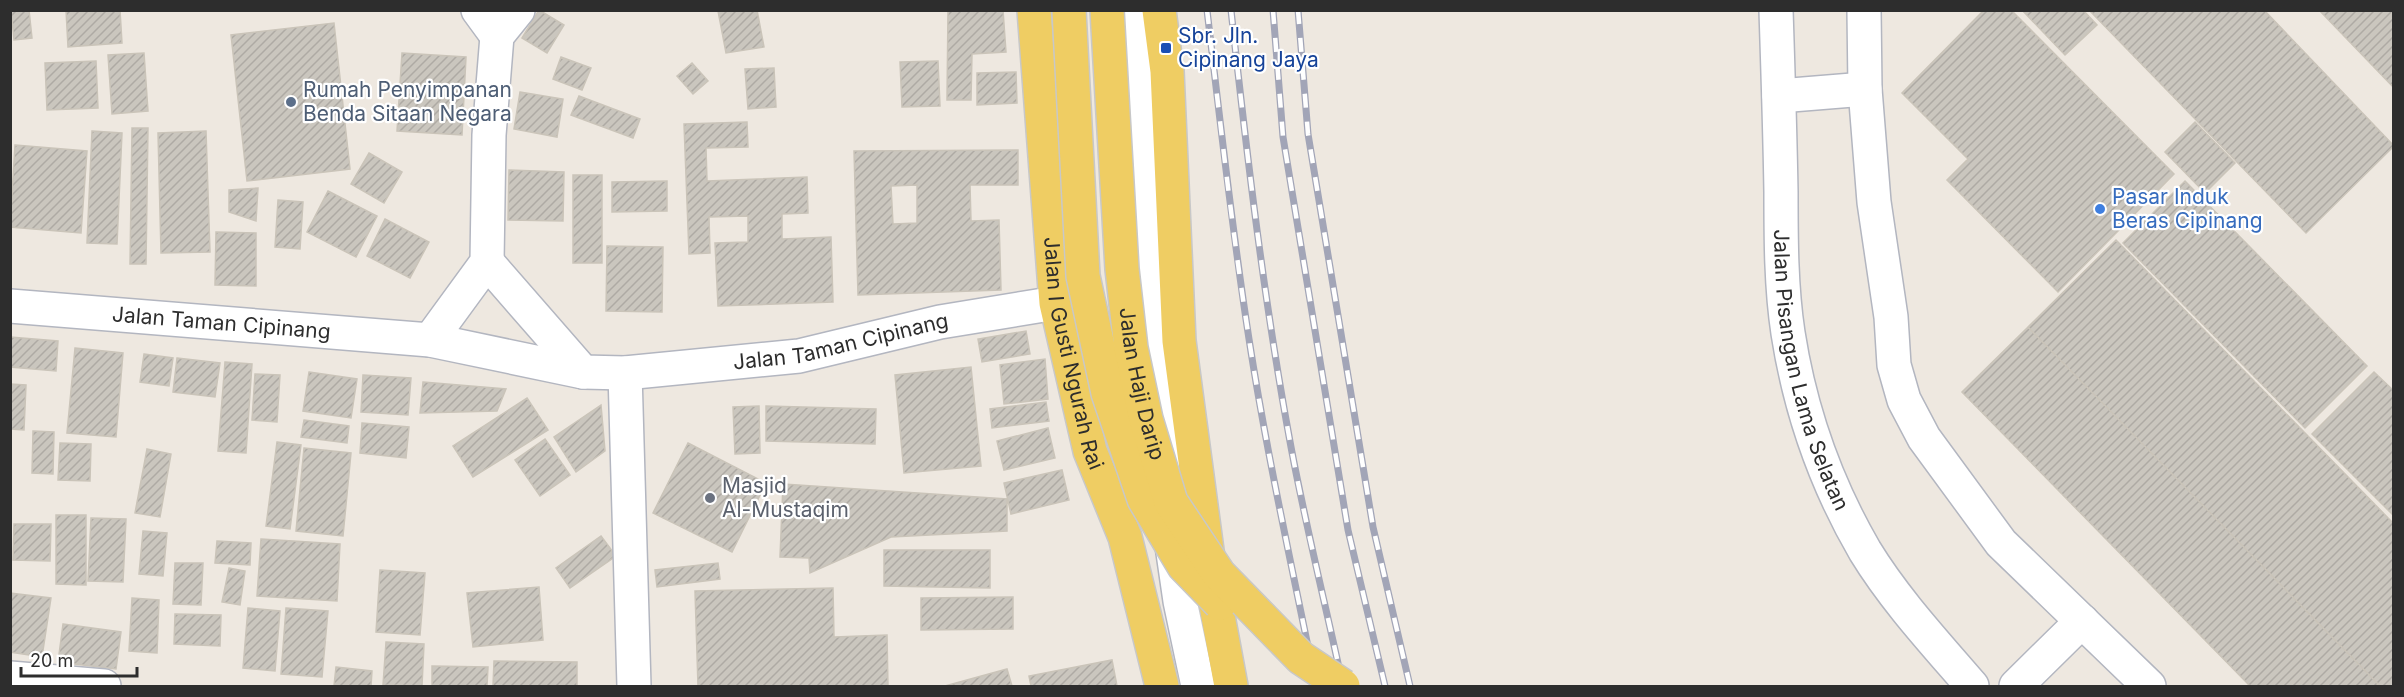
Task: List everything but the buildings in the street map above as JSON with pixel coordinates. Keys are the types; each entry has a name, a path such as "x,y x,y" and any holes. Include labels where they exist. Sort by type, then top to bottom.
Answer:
{"main road":[{"name":"Jalan I Gusti Ngurah Rai","path":"1034,10 1056,303 1090,451 1125,537 1162,687"},
{"name":"Jalan Haji Darip","path":"1068,10 1083,276 1108,393 1144,499 1184,566 1269,655 1313,687"},
{"name":"Jalan Haji Darip","path":"1107,10 1122,269 1131,348 1146,419 1171,502 1220,574 1301,658 1343,687"},
{"path":"1159,10 1167,71 1179,341 1210,573 1231,687"}],"street":[{"path":"430,340 487,262 489,135 487,23 518,10"},
{"path":"1136,10 1172,549 1198,687"},
{"name":"Jalan Pisangan Lama Selatan","path":"1776,10 1782,267 1788,332 1800,395 1815,444 1835,493 1865,550 1900,603 1972,687"},
{"path":"1864,10 1865,89 1874,202 1891,317 1894,365 1904,400 1924,438 2001,543 2149,687"},
{"path":"1779,96 1865,89"},
{"path":"487,262 583,372"},
{"name":"Jalan Taman Cipinang","path":"10,306 430,340 583,372 625,373 799,356 940,322 1056,303"},
{"path":"625,373 634,687"},
{"path":"2016,687 2082,621"},
{"path":"10,678 104,687"}],"railway":[{"path":"1207,10 1232,216 1256,383 1316,686"},
{"path":"1231,10 1257,229 1281,393 1303,507 1343,686"},
{"path":"1273,10 1283,137 1348,530 1385,686"},
{"path":"1298,10 1308,134 1373,527 1410,686"}],"place":[{"name":"Sbr. Jln. Cipinang Jaya","path":"1166,48"},
{"name":"Rumah Penyimpanan Benda Sitaan Negara","path":"291,102"},
{"name":"Pasar Induk Beras Cipinang","path":"2100,209"},
{"name":"Masjid Al-Mustaqim","path":"710,498"}]}
